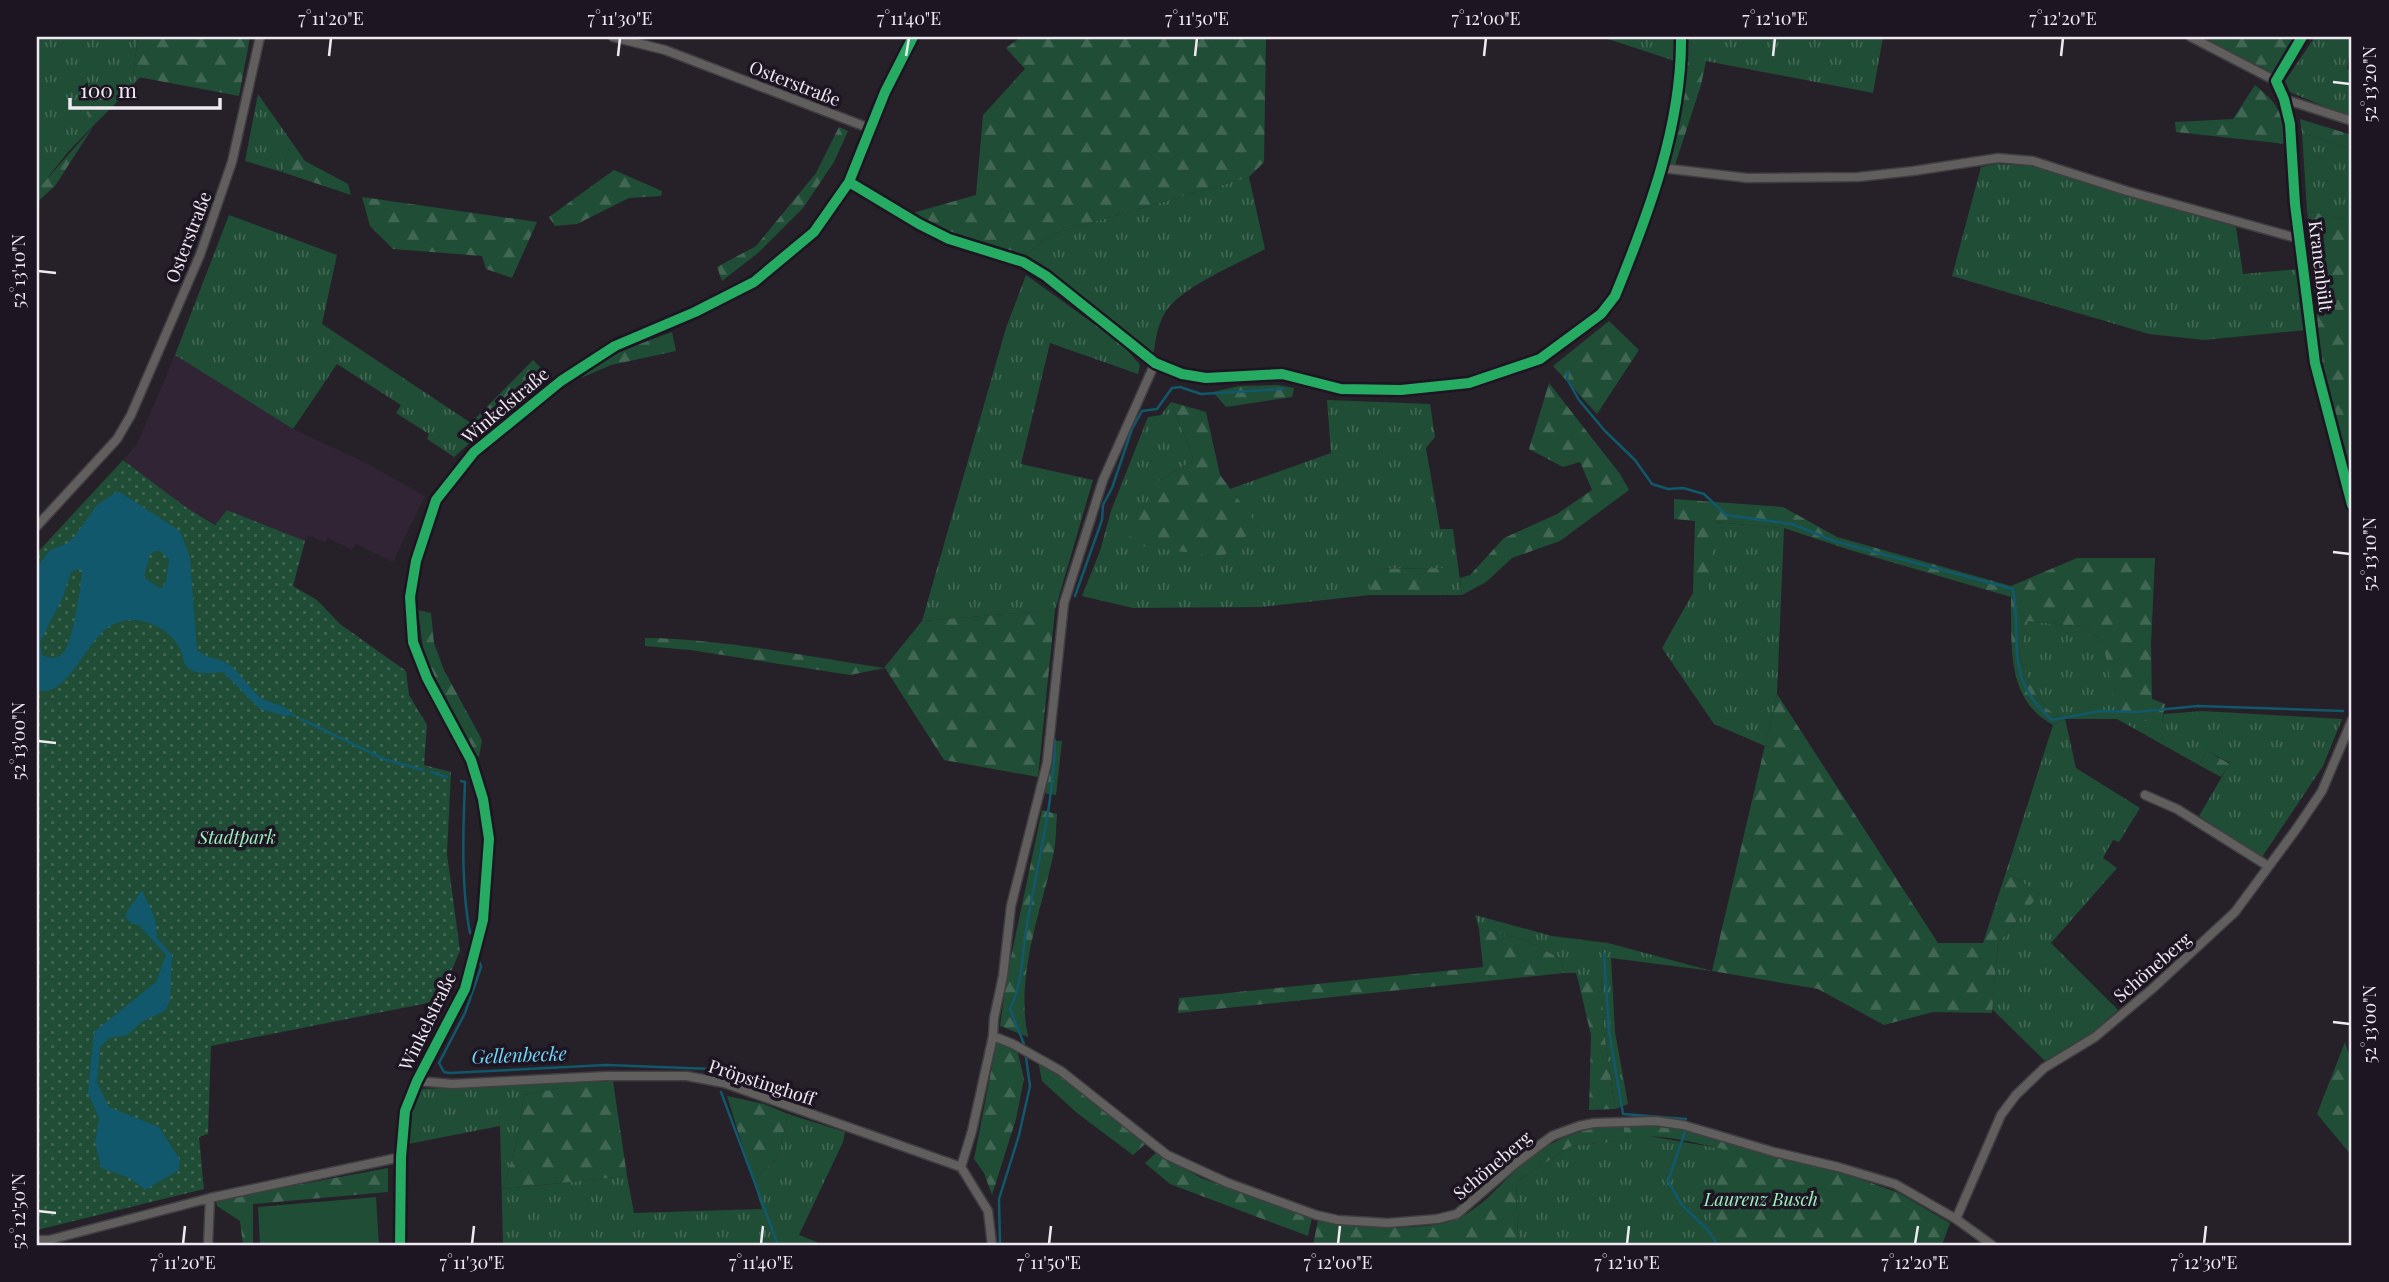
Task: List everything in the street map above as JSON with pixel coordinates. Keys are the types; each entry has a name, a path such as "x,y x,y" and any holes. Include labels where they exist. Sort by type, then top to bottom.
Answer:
{"street":[{"name":"Osterstraße","path":"37,526 117,439 131,415 200,255 232,162 260,37"},
{"name":"Osterstraße","path":"612,37 665,50 869,128"},
{"path":"869,128 913,37"},
{"path":"849,182 919,225 949,239 1023,262 1046,276 1154,363 1182,374 1206,378 1282,374 1341,389 1401,390 1469,383 1540,359 1601,314 1615,296 1662,168 1680,81 1681,37"},
{"path":"2191,37 2276,81 2302,37"},
{"name":"Kranenbült","path":"2276,81 2290,124 2295,204 2315,363 2352,505"},
{"path":"2284,99 2352,121"},
{"name":"Winkelstraße","path":"400,1245 401,1157 405,1111 417,1081 465,989 483,920 489,839 483,799 471,760 427,678 413,642 410,597 416,561 436,500 474,452 561,381 615,346 695,312 754,282 814,232 849,182 869,128"},
{"path":"1662,168 1747,178 1858,177 1998,158 2032,161 2127,191 2300,239"},
{"path":"992,1245 988,1211 961,1167 993,1036 1011,906 1047,762 1064,603 1103,480 1154,363"},
{"name":"Schöneberg","path":"1956,1219 2001,1115 2016,1095 2044,1068 2095,1037 2188,957 2235,912 2322,791 2352,720"},
{"path":"2145,795 2177,808 2268,866"},
{"name":"Schöneberg","path":"993,1036 1013,1044 1060,1071 1167,1155 1228,1183 1315,1215 1338,1220 1388,1223 1437,1219 1457,1214 1552,1136 1594,1123 1656,1121 1683,1125 1895,1184 1956,1219 1992,1245"},
{"name":"Pröpstinghoff","path":"417,1081 452,1084 607,1076 687,1076 724,1083 961,1167"},
{"path":"37,1240 49,1240 210,1198 401,1157"},
{"path":"208,1245 210,1198"}],"shaded area":[{"path":"175,355 293,429 366,463 425,496 393,562 356,544 352,550 328,538 325,543 308,535 305,541 227,510 216,525 187,508 123,460 137,444"}],"green space":[{"path":"37,37 138,37 133,75 140,77 126,93 113,81 86,113 96,123 68,152 37,191"},
{"path":"138,37 250,37 239,96 133,76"},
{"path":"1021,37 1266,37 1264,162 1249,177 1052,234 1022,258 949,236 909,214 976,195 983,115 1025,69 1006,48"},
{"path":"1602,37 1675,37 1675,61"},
{"path":"1685,37 1694,37 1694,56 1706,61 1675,165 1667,164 1683,85"},
{"path":"1694,37 1883,37 1873,93 1706,61 1694,57"},
{"path":"2202,37 2296,37 2274,74"},
{"path":"2315,37 2352,37 2347,69 2352,71 2352,118 2290,92 2285,81"},
{"path":"113,80 126,93 96,123 86,113"},
{"path":"2255,85 2275,104 2283,124 2286,144 2176,132 2175,122 2233,119"},
{"path":"258,94 291,141 282,172 245,161"},
{"path":"2300,119 2352,135 2352,149 2302,133"},
{"path":"93,127 55,186 37,202 37,190"},
{"path":"839,127 848,131 834,162 803,208 758,253 722,281 717,267 756,246 816,173"},
{"path":"2302,133 2352,149 2352,222 2307,210"},
{"path":"291,141 305,161 348,184 351,195 282,172"},
{"path":"1996,164 2031,166 2236,227 2243,274 2299,269 2305,330 2204,340 2149,334 1952,276 1981,167"},
{"path":"614,170 662,191 661,196 629,198 577,224 555,226 549,217"},
{"path":"1249,177 1265,249 1198,284 1174,302 1160,322 1153,359 1049,275 1022,258 1052,234"},
{"path":"362,197 537,222 512,278 486,269 482,256 393,249 370,226"},
{"path":"2307,210 2352,222 2352,485 2321,363"},
{"path":"229,215 337,255 322,324 471,423 481,433 454,457 427,439 429,434 396,413 401,405 337,364 293,429 175,355"},
{"path":"1026,275 1122,344 1140,365 1138,374 1050,343 1021,464 1093,480 1055,610 922,621 1006,328"},
{"path":"1609,321 1639,350 1597,414 1553,366"},
{"path":"672,332 676,351 611,365 581,378 612,356"},
{"path":"533,360 543,370 481,433 471,423"},
{"path":"1549,383 1620,474 1629,490 1560,541 1512,558 1486,582 1462,595 1460,578 1470,575 1504,538 1557,514 1592,490 1580,462 1563,467 1529,449"},
{"path":"1278,385 1294,388 1292,397 1226,407 1213,392 1239,386"},
{"path":"1327,400 1430,404 1435,437 1426,448 1440,529 1453,529 1462,595 1448,595 1442,568 1370,569 1370,595 1261,607 1133,608 1082,596 1100,551 1111,511 1148,417 1161,415 1171,402 1194,460 1157,482 1258,527 1230,489 1331,453"},
{"path":"1171,402 1206,412 1220,475 1258,526 1222,557 1126,544 1157,482 1194,460"},
{"name":"Stadtpark","path":"123,460 187,508 215,525 227,510 305,541 293,586 317,600 340,624 406,671 409,695 427,725 424,765 451,772 447,854 460,951 438,1001 211,1046 208,1134 199,1137 204,1189 37,1230 37,553"},
{"path":"1674,499 1783,507 1837,537 2011,586 2077,558 2155,558 2151,644 2152,699 2165,704 2162,722 2117,719 2103,641 2084,627 2028,621 2019,656 2029,681 2047,709 2064,719 2053,725 2037,714 2026,701 2019,685 2012,651 2011,597 1784,528 1715,522 1707,593 1693,593 1695,521 1674,519"},
{"path":"1714,522 1784,528 1777,694 1765,746 1714,724 1662,648 1693,593 1707,593"},
{"path":"1443,568 1448,595 1370,595 1369,569"},
{"path":"418,610 431,613 434,643 444,670 482,740 479,757 471,752 424,655"},
{"path":"1055,610 1038,777 944,760 885,668 850,675 690,650 645,646 645,638 705,641 884,668 922,621"},
{"path":"2028,621 2084,627 2103,641 2162,722 2164,714 2203,711 2342,719 2323,766 2262,857 2199,816 2230,763 2207,751 2199,765 2117,719 2065,719 2076,768 2140,808 2119,842 2113,840 2103,858 2117,868 2051,943 2118,1010 2092,1033 2045,1061 1992,1009 1998,943 2040,894 2006,872 2053,725 2064,719 2047,709 2029,681 2019,656"},
{"path":"1777,694 1938,943 1983,943 2006,872 2040,894 1998,943 1992,1013 1933,1012 1884,1025 1818,989 1712,971"},
{"path":"1053,741 1062,741 1056,795 1044,793"},
{"path":"2207,751 2230,764 2221,777 2199,765"},
{"path":"1042,810 1057,814 1056,833 1027,967 1025,1014 1028,1037 1000,1026 1007,976"},
{"path":"1475,915 1552,936 1608,943 1712,971 1611,958 1615,1032 1628,1104 1615,1109 1604,1032 1601,977 1578,980 1576,973 1564,973 1561,959 1526,940 1479,929"},
{"path":"1479,929 1526,940 1561,959 1564,973 1178,1013 1179,998 1483,967"},
{"path":"1601,976 1604,1032 1615,1109 1589,1110 1591,1035 1578,980"},
{"path":"997,1041 1017,1049 1024,1079 1016,1119 992,1195 984,1173 974,1159"},
{"path":"2345,1042 2349,1055 2352,1156 2317,1114"},
{"path":"1038,1060 1108,1112 1145,1144 1133,1155 1077,1113 1042,1081"},
{"path":"613,1081 627,1176 503,1189 517,1142 524,1095 561,1088 561,1083"},
{"path":"561,1083 561,1088 524,1095 517,1142 503,1189 627,1176 634,1213 762,1209 753,1180 778,1158 788,1114 845,1132 843,1142 799,1235 824,1245 503,1245 500,1126 408,1144 411,1109 419,1089"},
{"path":"727,1096 764,1104 788,1114 778,1158 753,1180"},
{"name":"Laurenz Busch","path":"1650,1123 1688,1130 1854,1177 1899,1193 1950,1223 1942,1245 1696,1245 1707,1244 1723,1149 1661,1137 1624,1138 1624,1124"},
{"path":"1619,1124 1624,1124 1624,1138 1643,1135 1724,1149 1707,1245 1518,1245 1516,1182 1571,1146 1617,1141"},
{"path":"1619,1124 1618,1141 1571,1146 1516,1182 1518,1245 1313,1245 1318,1220 1390,1228 1430,1225 1461,1217 1483,1202 1525,1162 1549,1145 1575,1133"},
{"path":"1157,1152 1201,1178 1312,1218 1308,1236 1170,1184 1145,1163"},
{"path":"388,1168 388,1192 253,1204 253,1245 243,1245 240,1221 217,1206 216,1200"},
{"path":"376,1197 379,1245 260,1245 258,1207"}],"water":[{"path":"118,491 180,531 190,558 197,650 231,666 261,698 291,712 289,717 260,709 223,672 202,673 188,668 181,650 167,633 151,624 132,620 114,624 104,631 59,685 49,690 37,690 37,567 50,550 66,544 75,536 97,505","holes":["160,551 169,559 166,581 162,588 144,577 150,555","82,570 67,647 58,657 42,655 40,642 62,599 71,572"]},
{"path":"142,890 155,918 157,938 172,955 170,1000 166,1010 142,1022 127,1035 110,1038 100,1047 97,1083 109,1107 159,1127 180,1160 179,1170 145,1190 130,1178 101,1168 95,1142 99,1119 88,1092 94,1032 156,982 166,955 139,925 126,918 126,913"}],"waterway":[{"path":"1568,371 1567,379 1579,400 1605,431 1635,460 1652,484 1704,494 1726,515 1792,524 1834,541 2013,589 2020,674 2036,704 2052,720 2100,711 2136,712 2198,706 2343,711"},
{"path":"1310,375 1333,382"},
{"path":"1075,596 1102,520 1103,505 1112,488 1132,429 1142,411 1157,409 1172,388 1180,387 1201,394 1283,389"},
{"name":"Gellenbecke","path":"289,713 295,716"},
{"name":"Gellenbecke","path":"301,719 384,759 423,770"},
{"path":"1024,1044 1010,1009 1020,978 1048,810 1055,740"},
{"name":"Gellenbecke","path":"431,772 447,777"},
{"name":"Gellenbecke","path":"461,781 465,782 464,877 470,933"},
{"path":"1604,954 1609,1031 1623,1114 1686,1119"},
{"name":"Gellenbecke","path":"480,963 481,967 465,1013 439,1063 444,1072 606,1065 712,1069"},
{"path":"1000,1245 999,1199 1019,1135 1030,1086 1026,1057"},
{"name":"Gellenbecke","path":"721,1092 778,1245"},
{"path":"1686,1129 1668,1181 1682,1205 1707,1229 1718,1245"}],"cycle path":[{"path":"400,1245 401,1157 405,1111 417,1081 465,989 483,920 489,839 483,799 471,760 427,678 413,642 410,597 416,561 436,500 474,452 561,381 615,346 695,312 754,282 814,232 849,182 885,92 913,37"},
{"path":"849,182 949,239 1023,262 1046,276 1155,363 1182,374 1206,378 1282,374 1341,389 1401,390 1469,383 1540,359 1601,314 1615,296 1661,169 1676,104 1681,37"},
{"path":"2302,37 2276,81 2290,124 2295,204 2315,363 2352,505"}]}
